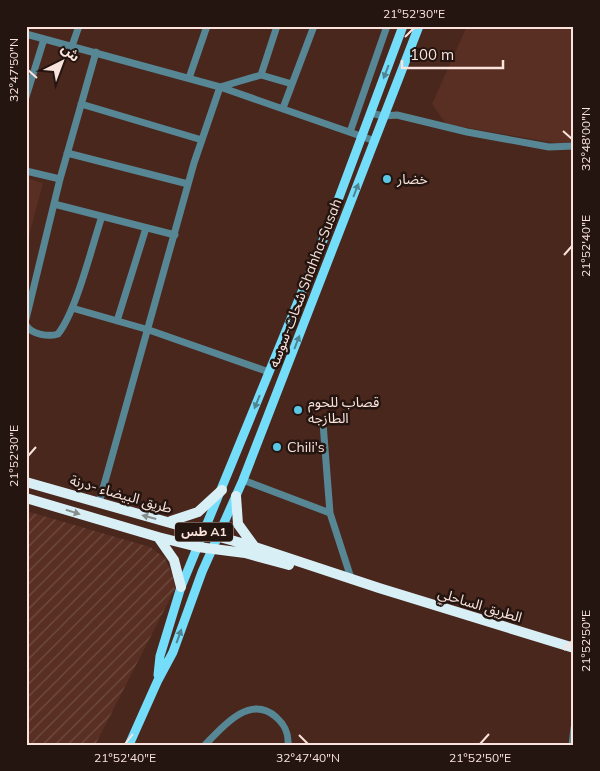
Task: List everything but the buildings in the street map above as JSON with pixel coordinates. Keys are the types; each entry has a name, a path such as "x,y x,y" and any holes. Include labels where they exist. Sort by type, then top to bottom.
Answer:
{"highway":[{"name":"طريق البيضاء -درنة","path":"26,482 255,547 379,588"},
{"path":"168,522 198,512 222,490"},
{"path":"236,496 238,524 255,547"},
{"name":"طس A1","path":"26,498 158,537 212,549"},
{"path":"158,537 174,560 181,587"},
{"path":"212,549 245,553 350,583 379,588"},
{"name":"الطريق الساحلي","path":"379,588 574,648"}],"main road":[{"name":"شحات-سوسه Shahha-Susah","path":"158,680 160,656 181,587 322,243 360,136 371,113 403,26"},
{"name":"شحات-سوسه Shahha-Susah","path":"158,680 173,652 217,536 243,480 419,26"},
{"path":"132,744 158,680"}],"street":[{"path":"72,46 79,26"},
{"path":"189,78 207,26"},
{"path":"261,75 277,26"},
{"path":"283,108 314,26"},
{"path":"350,132 387,26"},
{"path":"26,34 220,87 375,141"},
{"path":"26,97 44,39"},
{"path":"26,319 67,152 96,52"},
{"path":"220,87 261,75 292,84"},
{"path":"99,503 149,330 188,184 220,87"},
{"path":"81,104 202,140"},
{"path":"371,113 383,116 397,115 467,132 549,147 574,146"},
{"path":"67,152 188,184"},
{"path":"26,171 60,179"},
{"path":"54,204 174,235"},
{"path":"26,325 32,331 50,336 58,334 72,308 102,216"},
{"path":"117,321 146,228"},
{"path":"72,308 149,330 269,372"},
{"path":"323,423 330,513 350,578"},
{"path":"243,480 330,513"},
{"path":"205,745 241,712 253,708 269,711 281,721 288,734 288,745"},
{"path":"572,745 574,728"}],"shaded area":[{"path":"467,26 574,26 574,141 561,144 446,124 432,104"},
{"path":"26,178 43,183 26,247"},
{"path":"26,511 150,547 165,558 172,574 175,589 95,745 26,745"}],"place":[{"name":"خضار","path":"387,179"},
{"name":"قصاب للحوم الطازجه","path":"298,410"},
{"name":"Chili's","path":"277,447"}]}
